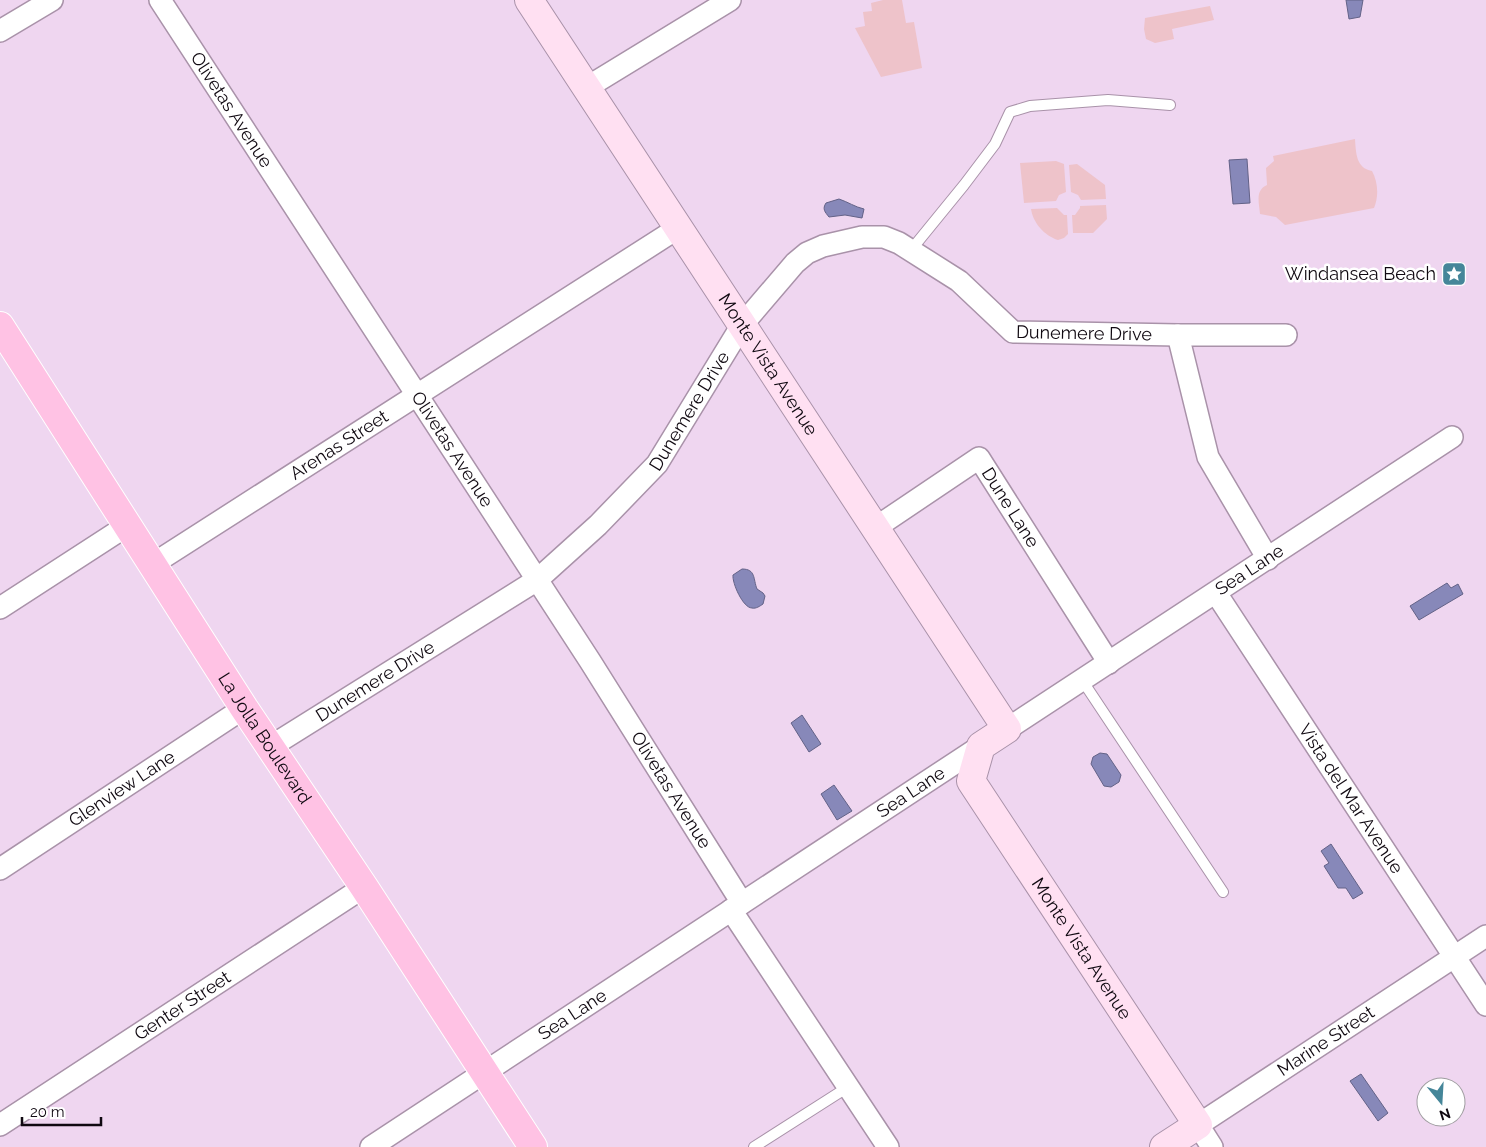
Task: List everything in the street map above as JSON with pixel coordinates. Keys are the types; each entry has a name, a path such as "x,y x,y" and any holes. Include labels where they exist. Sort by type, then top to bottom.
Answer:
{"main road":[{"name":"La Jolla Boulevard","path":"0,326 244,708 364,887 533,1147"}],"street":[{"path":"0,31 52,0"},
{"name":"Olivetas Avenue","path":"160,0 639,738 736,906 848,1087 888,1147"},
{"name":"Monte Vista Avenue","path":"529,0 1007,729"},
{"path":"586,88 730,0"},
{"name":"Arenas Street","path":"153,564 678,228"},
{"name":"Dunemere Drive","path":"270,747 537,580 598,526 657,464 742,326 795,263 807,253 823,246 862,237 884,237 911,250 959,281 1013,332 1286,335"},
{"name":"Dunemere Drive","path":"1178,335 1208,457 1268,559"},
{"name":"Sea Lane","path":"371,1147 1452,437"},
{"name":"Dune Lane","path":"875,528 979,458 1110,663"},
{"path":"0,608 128,525"},
{"name":"Vista del Mar Avenue","path":"1216,593 1486,1005"},
{"name":"Glenview Lane","path":"0,869 244,708"},
{"name":"Monte Vista Avenue","path":"981,746 971,781 1205,1136"},
{"name":"Genter Street","path":"0,1125 364,887"},
{"name":"Marine Street","path":"1164,1147 1205,1136 1486,936"}],"lane":[{"path":"911,250 995,144 1010,112 1030,106 1108,100 1170,106"},
{"path":"1082,680 1223,892"},
{"path":"754,1147 848,1087"}],"shaded area":[{"path":"883,0 902,0 906,23 914,22 922,68 881,77 855,28 865,26 863,12 872,11 871,3"},
{"path":"1210,6 1214,20 1172,29 1174,39 1155,43 1146,39 1144,29 1145,18"},
{"path":"1355,139 1360,163 1363,167 1372,171 1376,180 1377,194 1374,208 1285,225 1276,217 1260,214 1259,193 1267,185 1266,168 1274,161 1273,156"},
{"path":"1056,161 1064,164 1066,192 1059,195 1056,201 1024,203 1020,163"},
{"path":"1077,164 1105,185 1106,199 1081,200 1078,195 1071,192 1069,165"},
{"path":"1106,205 1107,219 1093,233 1073,233 1072,215 1075,215 1080,206"},
{"path":"1057,208 1064,215 1067,215 1068,234 1058,240 1040,228 1034,219 1031,209"}],"water":[{"path":"1346,0 1363,0 1360,17 1349,19"},
{"path":"1247,159 1250,203 1233,204 1229,160"},
{"path":"839,199 864,209 862,218 845,215 829,217 824,210 826,203"},
{"path":"742,569 752,573 757,589 765,596 763,604 756,608 745,604 736,589 733,575"},
{"path":"1447,583 1451,588 1458,584 1463,594 1419,620 1410,606"},
{"path":"802,715 821,744 809,752 791,723"},
{"path":"1100,753 1107,754 1121,775 1119,782 1111,787 1104,786 1091,764 1093,757"},
{"path":"834,785 852,811 837,820 821,794"},
{"path":"1331,844 1363,893 1353,899 1346,888 1338,888 1324,866 1329,863 1321,851"},
{"path":"1361,1074 1388,1113 1378,1121 1350,1081"}],"place":[{"name":"Windansea Beach","path":"1454,274"}]}
